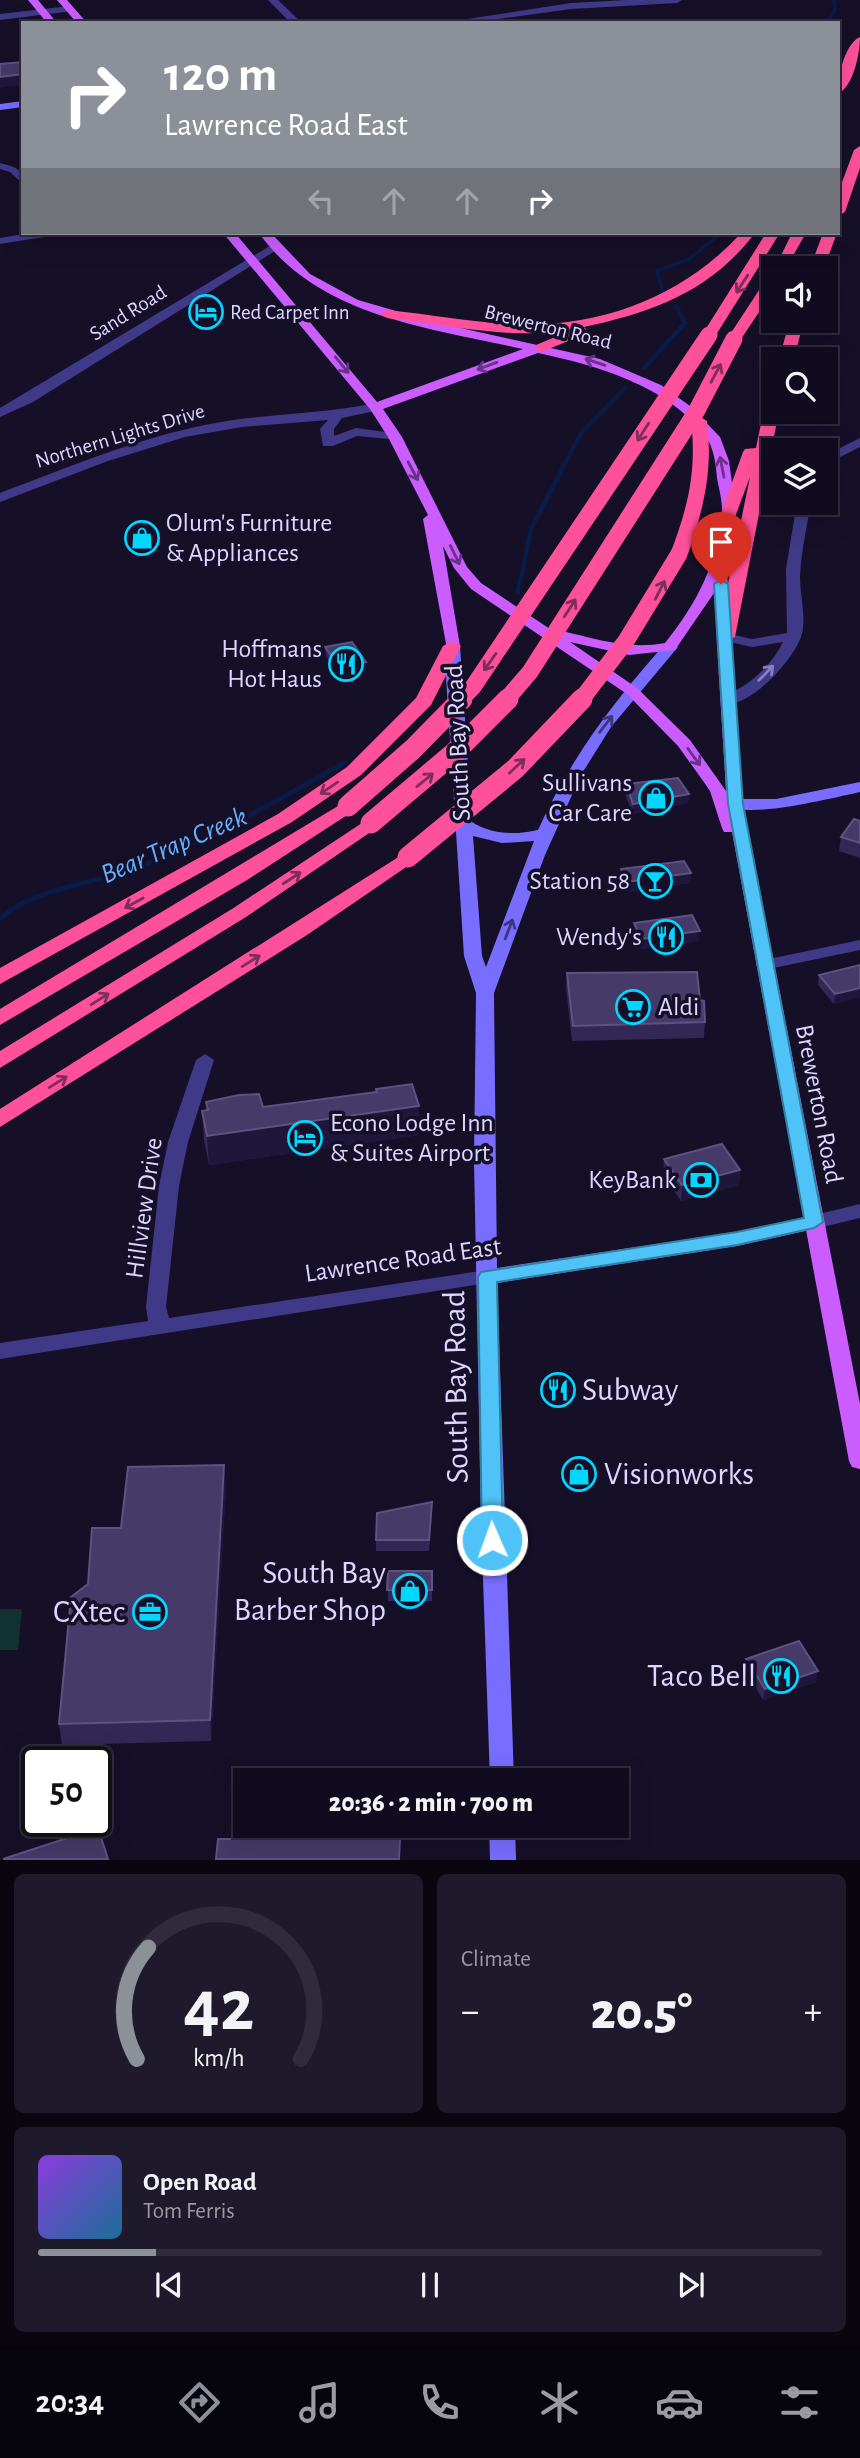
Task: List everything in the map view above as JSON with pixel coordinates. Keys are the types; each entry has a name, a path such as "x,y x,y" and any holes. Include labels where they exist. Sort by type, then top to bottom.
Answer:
{"highway":[{"path":"840,85 860,40"},
{"path":"840,165 860,134"},
{"path":"840,206 860,150"},
{"path":"541,348 694,286 710,275 746,235"},
{"path":"0,1015 36,997 240,876 348,806 413,749 473,687 709,335 773,235"},
{"path":"786,256 798,235"},
{"path":"821,256 829,235"},
{"path":"0,1061 239,913 371,823 447,763 500,710 530,672 696,412 734,339 761,298"},
{"path":"387,314 494,328 550,328 580,324 641,309"},
{"path":"0,1119 300,931 408,857 515,769 566,718 653,604 679,554 698,503 705,462 699,421"},
{"path":"729,513 764,424"},
{"path":"726,637 768,424"},
{"path":"0,977 285,818 354,771 424,701 452,646"}],"main road":[{"path":"33,0 50,21"},
{"path":"62,0 80,21"},
{"path":"0,107 21,104"},
{"name":"Brewerton Road","path":"231,235 311,327 375,407 395,437 425,493 461,568 476,586 632,691 684,743 718,791 747,881"},
{"name":"Brewerton Road","path":"267,235 301,272 326,289 387,314 596,362 646,383 699,421 713,437 722,461 729,513 719,558 735,804 747,881 860,1461"},
{"path":"375,407 541,348"},
{"name":"South Bay Road","path":"425,493 445,590 452,646 472,956 485,993 492,1521 502,1768"},
{"name":"South Bay Road","path":"485,993 544,834 580,763 632,691 688,625 710,589 719,558"},
{"path":"536,627 601,648 637,651 670,647"},
{"path":"718,791 735,804 776,804 860,787"},
{"path":"462,823 477,834 493,839 513,840 544,834"},
{"name":"Lawrence Road East","path":"487,1277 737,1238 814,1222"},
{"path":"502,1838 503,1860"}],"street":[{"path":"273,0 295,21"},
{"path":"480,21 571,6 677,0"},
{"path":"0,18 70,9"},
{"path":"0,166 14,170 21,179"},
{"path":"0,241 38,235"},
{"name":"Sand Road","path":"0,412 27,399 277,246"},
{"name":"Northern Lights Drive","path":"0,498 79,467 196,431 246,423 338,415 375,407"},
{"path":"338,415 327,429 328,443 356,432 395,437"},
{"path":"838,454 860,442"},
{"path":"728,700 743,695 760,680 785,653 794,636 793,575 802,515"},
{"path":"726,637 752,643 794,636"},
{"path":"764,965 860,945"},
{"name":"Hillview Drive","path":"160,1326 156,1307 169,1186 177,1142 205,1060"},
{"path":"814,1222 860,1212"},
{"name":"Lawrence Road East","path":"0,1351 487,1277"}],"green space":[{"path":"0,1609 22,1609 18,1650 0,1650"}],"building":[{"path":"21,62 21,74 0,77 0,64"},
{"path":"352,642 366,662 339,667 325,647"},
{"path":"678,778 689,794 633,804 626,784"},
{"path":"854,819 860,821 860,843 841,837"},
{"path":"684,861 691,873 627,882 621,869"},
{"path":"692,915 700,931 642,939 634,923"},
{"path":"860,965 860,988 835,994 819,975"},
{"name":"Aldi","path":"697,972 700,1000 704,1001 705,1022 573,1026 567,973"},
{"path":"412,1084 419,1106 207,1136 202,1111 208,1110 206,1102 239,1095 259,1094 263,1107 377,1092 376,1089"},
{"path":"722,1144 740,1170 682,1185 664,1159"},
{"name":"CXtec","path":"224,1465 210,1720 59,1724 71,1597 88,1584 92,1528 121,1528 128,1467"},
{"path":"432,1502 429,1540 376,1540 377,1513"},
{"path":"388,1571 432,1571 432,1590 387,1590"},
{"name":"Taco Bell","path":"799,1641 818,1671 765,1689 746,1659"},
{"path":"70,1837 101,1837 108,1859 3,1859"},
{"path":"218,1839 400,1839 399,1859 216,1859"}],"waterway":[{"name":"Bear Trap Creek","path":"828,21 835,10 834,0"},
{"name":"Bear Trap Creek","path":"663,292 657,271 689,259 719,235"},
{"name":"Bear Trap Creek","path":"644,368 685,323 676,306"},
{"name":"Bear Trap Creek","path":"518,593 531,529 581,433 625,388"},
{"name":"Bear Trap Creek","path":"0,919 29,900 66,887 123,873 192,844 344,763"}],"place":[{"name":"Red Carpet Inn","path":"206,312"},
{"name":"Olum's Furniture & Appliances","path":"142,538"},
{"name":"Hoffmans Hot Haus","path":"346,664"},
{"name":"Sullivans Car Care","path":"656,798"},
{"name":"Station 58","path":"655,881"},
{"name":"Wendy's","path":"666,937"},
{"name":"Aldi","path":"633,1007"},
{"name":"Econo Lodge Inn & Suites Airport","path":"305,1138"},
{"name":"KeyBank","path":"701,1180"},
{"name":"Subway","path":"558,1390"},
{"name":"Visionworks","path":"579,1474"},
{"name":"South Bay Barber Shop","path":"410,1591"},
{"name":"CXtec","path":"150,1612"},
{"name":"Taco Bell","path":"781,1676"}],"route":[{"path":"492,1540 487,1277 737,1238 814,1222 748,885 735,804 721,584"}]}
